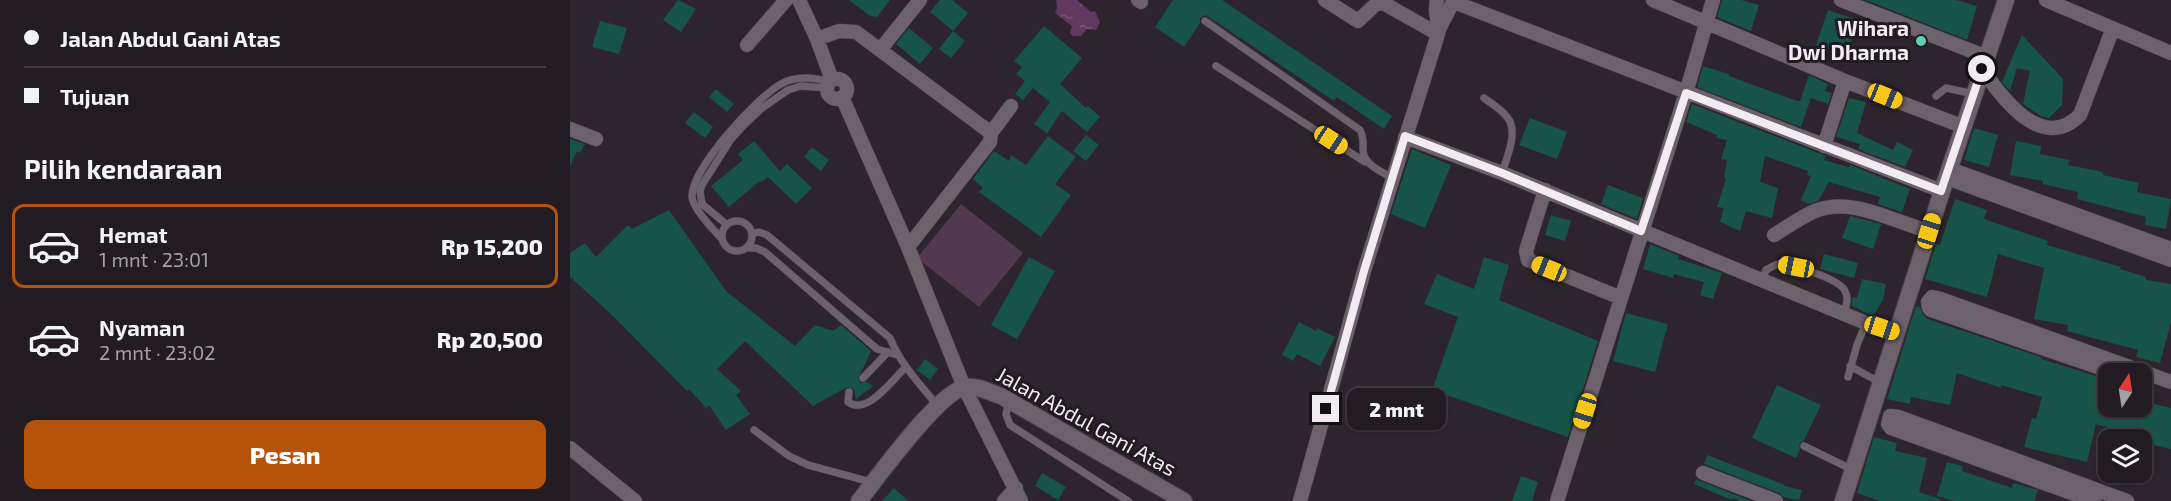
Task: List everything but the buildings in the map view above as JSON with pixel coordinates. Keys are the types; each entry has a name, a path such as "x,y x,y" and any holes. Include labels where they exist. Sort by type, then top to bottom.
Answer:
{"street":[{"path":"747,45 786,0"},
{"path":"799,0 817,39 829,83 842,80 846,84 847,91 842,97 908,247 964,387 1019,495 1004,501"},
{"path":"880,50 920,0"},
{"path":"1325,0 1358,21 1376,4 1383,3 1439,31"},
{"path":"1437,0 1435,17 1439,31"},
{"path":"1653,0 1845,81 1964,128"},
{"path":"1557,501 1686,93 1713,0"},
{"path":"1841,0 1984,63 2002,98 2022,116 2040,126 2063,126 2072,122 2080,114 2113,28"},
{"path":"1843,501 2006,0"},
{"path":"2046,0 2171,53"},
{"path":"1300,501 1392,178 1439,31 1454,1 1824,146 1946,180 2135,241 2171,249"},
{"path":"817,39 839,31 856,32 991,133"},
{"path":"1824,146 1845,81"},
{"path":"908,247 990,142 991,133 1011,106"},
{"path":"570,129 596,139"},
{"path":"1405,136 1545,190 1866,323 1897,333"},
{"path":"1545,190 1526,251 1528,260 1621,298"},
{"path":"1774,235 1815,211 1844,206 1878,214 1929,231"},
{"path":"2135,241 2171,260"},
{"path":"2101,362 1941,298 1932,297 1928,302 1931,310 2101,362 2171,382"},
{"path":"2152,385 2171,392"},
{"path":"859,501 938,405 964,387"},
{"name":"Jalan Abdul Gani Atas","path":"964,387 976,387 1009,401 1184,501"},
{"path":"2094,501 2062,483 1899,417 1890,416 1887,420 1892,428 2062,483 2127,501"},
{"path":"570,448 635,501"},
{"path":"1703,473 1776,501"}],"lane":[{"path":"1204,21 1360,130 1364,140 1363,156 1370,165"},
{"path":"1216,66 1392,178"},
{"path":"829,83 788,90 735,130 696,181 692,197 694,204 723,243 731,250 756,248 765,252 877,349 897,355"},
{"path":"1936,96 1943,89 1950,88 1974,94"},
{"path":"1484,98 1508,117 1513,127 1502,173"},
{"path":"726,224 702,204 700,191 735,130"},
{"path":"721,238 726,224 732,221 742,222 747,224 752,234 752,239 746,248"},
{"path":"752,234 759,232 767,235 890,338 905,368 938,405"},
{"path":"1762,280 1766,270 1780,264 1831,279 1846,291 1848,301 1844,314"},
{"path":"809,291 820,279"},
{"path":"1848,377 1866,323"},
{"path":"863,378 888,352"},
{"path":"1850,366 1881,382"},
{"path":"849,392 848,402 854,406 862,406 871,401 905,368"},
{"path":"1009,401 1006,414 1010,425 1128,501"},
{"path":"754,430 789,456 808,465 874,482"},
{"path":"1804,446 1853,470"}],"shaded area":[{"path":"961,204 1023,253 979,307 917,258"}],"water":[{"path":"1056,0 1077,0 1091,12 1095,11 1100,22 1096,30 1087,29 1081,36 1073,36 1070,33 1072,26 1055,13"}],"place":[{"name":"Wihara Dwi Dharma","path":"1921,41"}],"route":[{"path":"1326,409 1364,271 1405,136 1502,173 1641,231 1686,93 1941,191 1982,69"}]}
